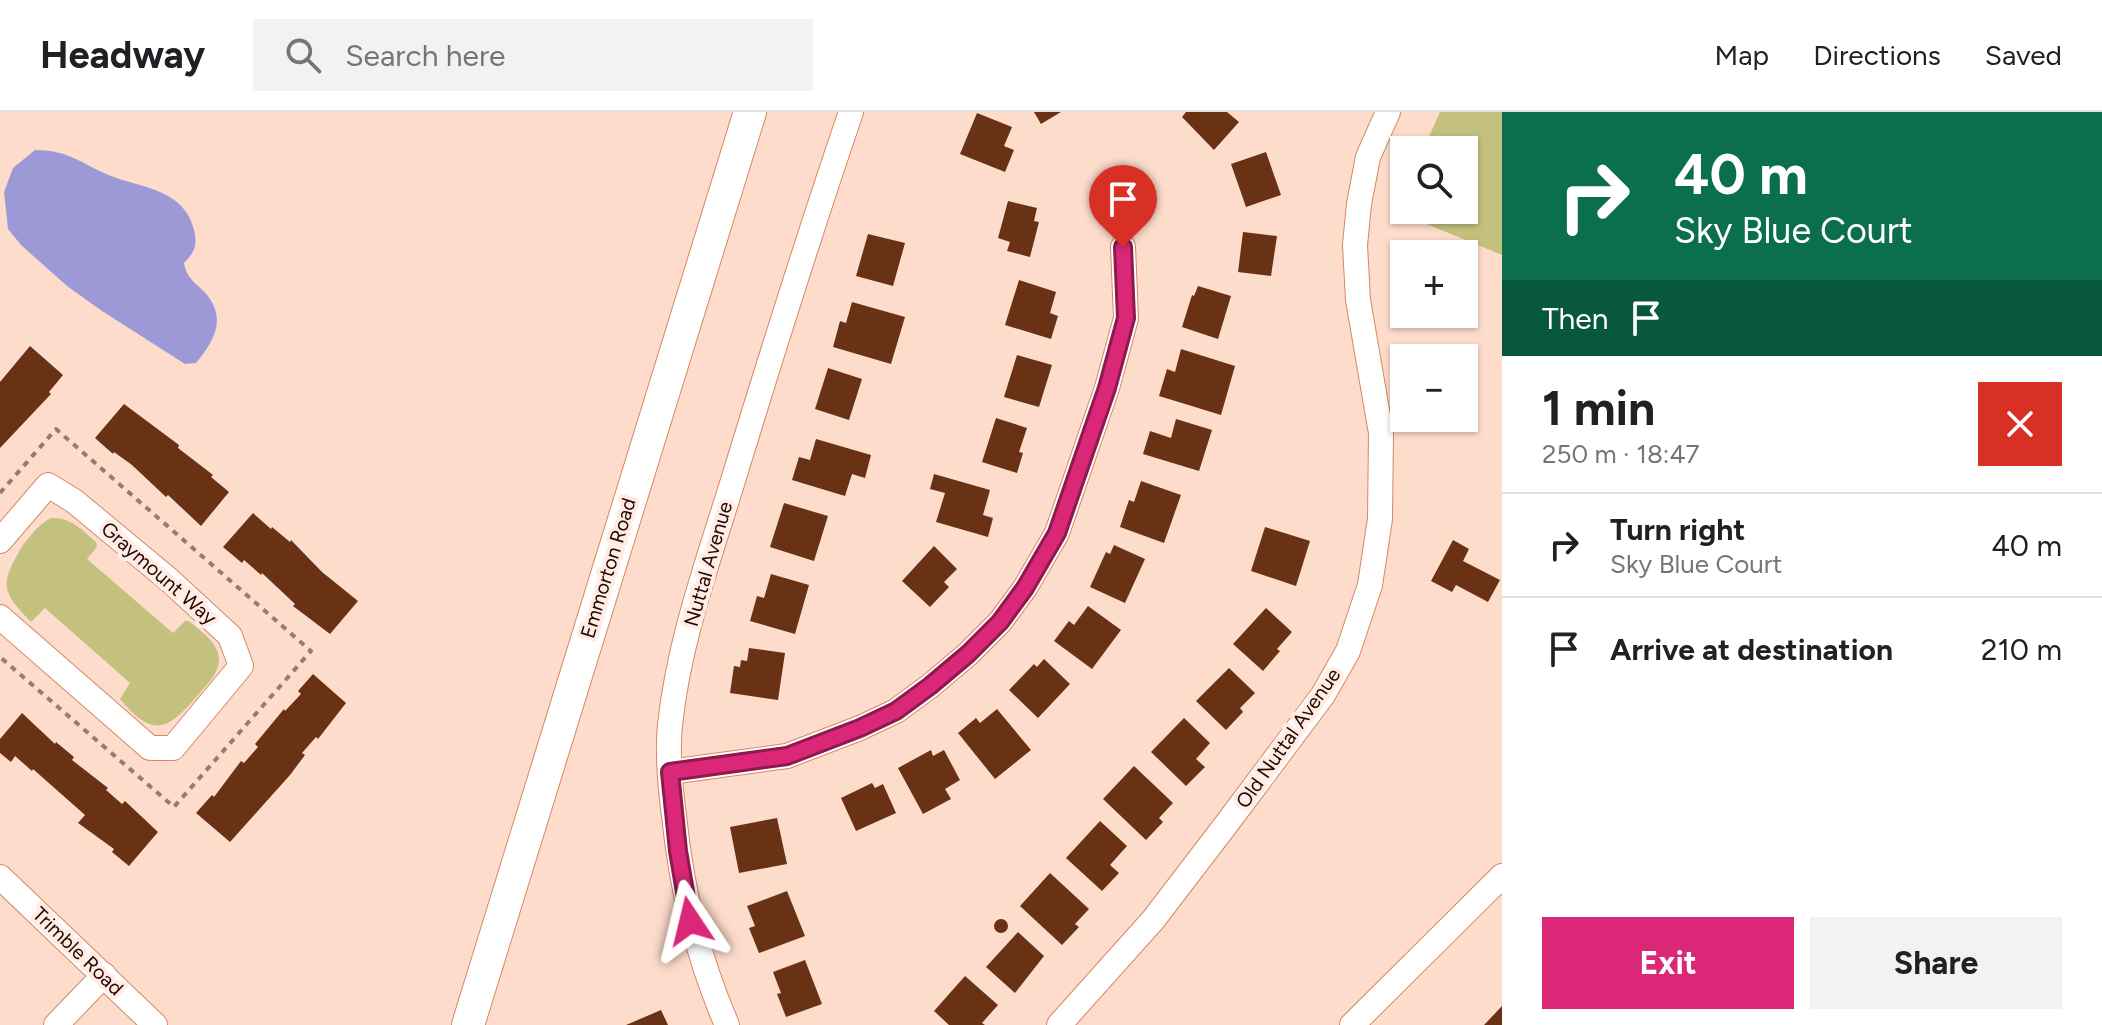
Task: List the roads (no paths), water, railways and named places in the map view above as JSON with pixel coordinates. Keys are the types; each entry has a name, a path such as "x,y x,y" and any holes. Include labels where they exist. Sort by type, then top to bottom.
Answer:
{"main road":[{"name":"Emmorton Road","path":"468,1025 750,112"}],"street":[{"name":"Nuttal Avenue","path":"727,1025 706,976 690,921 678,851 670,772 670,728 676,683 695,605 812,224 851,112"},
{"name":"Old Nuttal Avenue","path":"1059,1025 1153,920 1323,695 1348,651 1370,585 1380,519 1381,433 1358,300 1355,245 1368,157 1388,112"},
{"path":"670,772 787,756 860,728 896,711 930,686 1000,622 1025,588 1057,533 1107,388 1126,318 1123,247"},
{"name":"Graymount Way","path":"0,541 48,485 74,501 168,579 230,636 241,666 173,748 150,748 0,617"},
{"path":"1352,1025 1502,876"},
{"name":"Trimble Road","path":"0,877 155,1025"},
{"path":"56,1025 104,975"}]}
